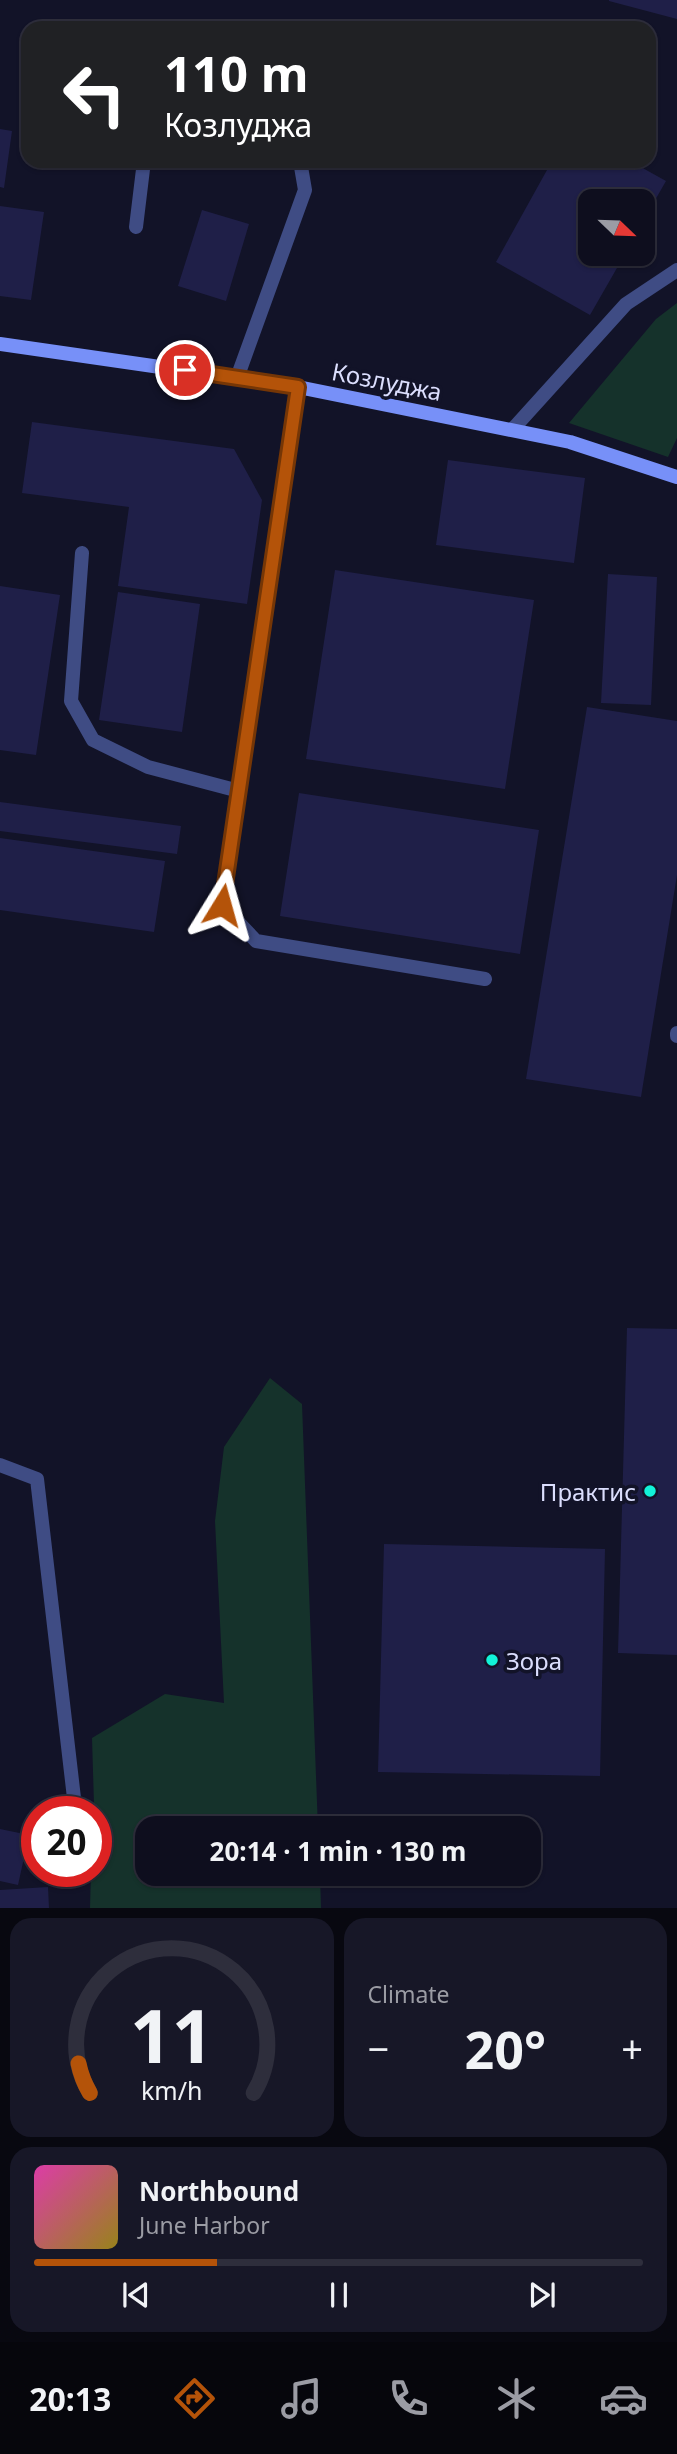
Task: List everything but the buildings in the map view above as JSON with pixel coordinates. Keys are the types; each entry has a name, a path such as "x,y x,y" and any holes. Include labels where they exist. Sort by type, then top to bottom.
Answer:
{"main road":[{"name":"Козлуджа","path":"0,344 298,387 570,442 677,477"}],"lane":[{"path":"136,227 143,168"},
{"path":"237,378 305,190 301,168"},
{"path":"512,430 626,304 677,270"},
{"path":"298,387 222,905 256,941 485,979"},
{"path":"82,553 71,701 93,740 148,767 239,791"},
{"path":"0,1465 37,1479 75,1796"}],"green space":[{"path":"677,303 677,438 668,457 569,423 656,319"},
{"path":"270,1378 302,1404 318,1816 135,1816 135,1886 320,1886 321,1908 90,1908 91,1887 112,1887 112,1796 94,1796 92,1738 165,1694 224,1703 215,1521 224,1447"}],"place":[{"name":"Практис","path":"650,1491"},
{"name":"Зора","path":"492,1660"}],"route":[{"path":"185,370 298,387 222,905"}]}
